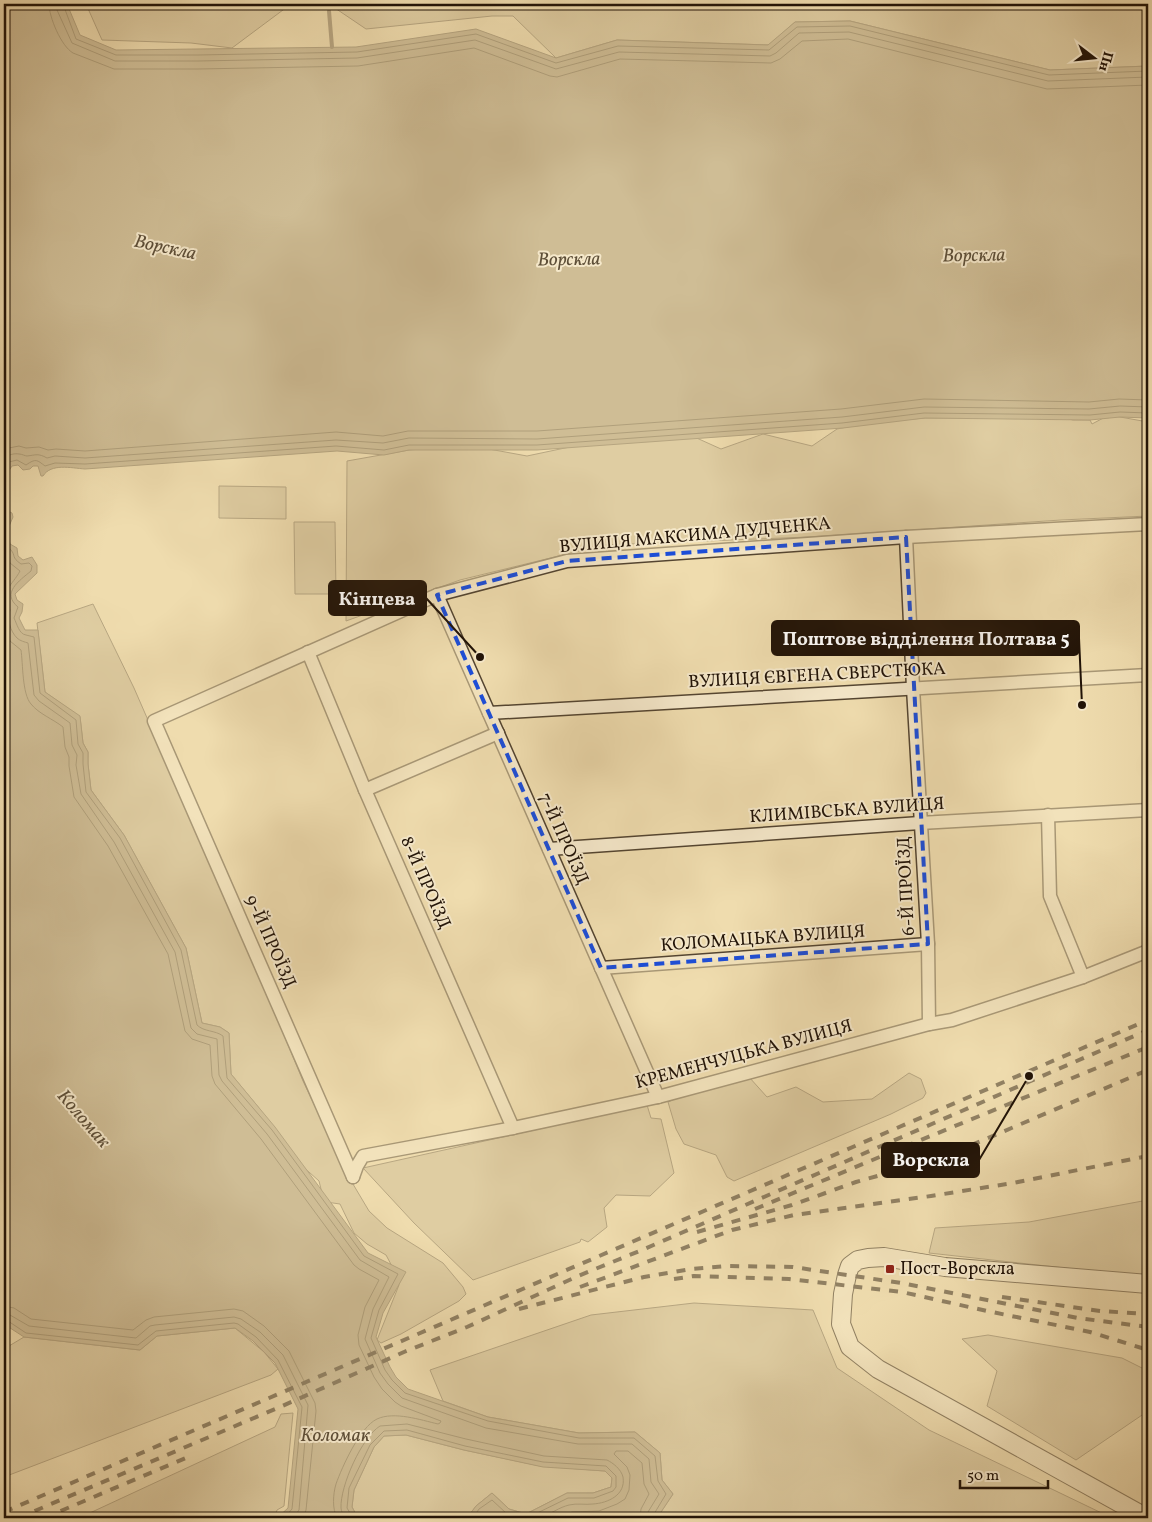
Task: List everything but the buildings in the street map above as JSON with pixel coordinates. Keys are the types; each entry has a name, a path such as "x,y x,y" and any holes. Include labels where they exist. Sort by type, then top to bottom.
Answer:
{"street":[{"name":"ВУЛИЦЯ МАКСИМА ДУДЧЕНКА","path":"154,721 436,595 567,561 906,537 1148,524"},
{"name":"6-Й ПРОЇЗД","path":"906,537 912,688 928,944 929,1024"},
{"name":"7-Й ПРОЇЗД","path":"436,595 658,1097"},
{"name":"8-Й ПРОЇЗД","path":"308,652 364,790 513,1128"},
{"name":"ВУЛИЦЯ ЄВГЕНА СВЕРСТЮКА","path":"489,713 1148,675"},
{"name":"9-Й ПРОЇЗД","path":"154,721 353,1177"},
{"path":"364,790 498,733"},
{"name":"КЛИМІВСЬКА ВУЛИЦЯ","path":"549,849 920,822 1148,810"},
{"path":"1048,815 1050,896 1083,977"},
{"name":"КОЛОМАЦЬКА ВУЛИЦЯ","path":"601,968 928,944"},
{"name":"КРЕМЕНЧУЦЬКА ВУЛИЦЯ","path":"353,1177 363,1156 513,1128 658,1097 929,1024 952,1020 1083,977 1148,952"},
{"path":"1147,1518 878,1369 850,1347 841,1324 843,1294 850,1266 858,1260 868,1258 884,1257 945,1267 1148,1284"}],"highlighted area":[{"path":"906,537 928,944 601,968 437,595 567,561"}],"shaded area":[{"path":"86,4 291,4 232,48 191,43 102,40"},
{"path":"329,4 1148,4 1148,66 1050,70 850,21 795,22 769,45 617,40 556,58 513,16 492,16 366,29"},
{"path":"1109,415 1148,422 1148,516 809,537 604,545 460,580 346,621 347,461 409,450 467,445 527,456 598,441 690,435 721,449 763,434 812,446 837,429 866,423 925,418 1065,418 1090,420 1092,424"},
{"path":"219,486 286,487 286,519 219,518"},
{"path":"294,522 335,522 336,594 295,594"},
{"path":"93,604 134,688 257,970 303,1081 347,1174 369,1211 387,1228 443,1263 463,1287 466,1294 459,1301 401,1334 381,1343 377,1340 399,1285 394,1270 386,1255 367,1244 354,1233 340,1204 326,1202 319,1181 290,1155 259,1108 231,1074 229,1033 220,1027 202,1023 186,948 124,835 91,790 88,752 83,743 80,717 45,692 37,623"},
{"path":"909,1073 921,1079 926,1093 923,1098 891,1114 734,1181 727,1177 716,1155 684,1144 676,1129 668,1102 693,1091 749,1077 767,1097 796,1087 823,1102 872,1099"},
{"path":"647,1105 651,1118 661,1119 674,1173 650,1196 616,1195 604,1208 607,1227 588,1242 581,1239 580,1242 473,1280 414,1223 363,1168"},
{"path":"1148,1200 1148,1276 929,1253 935,1228 1029,1222"},
{"path":"694,1303 813,1310 837,1368 929,1430 1112,1518 657,1518 673,1494 662,1480 660,1453 635,1432 579,1433 488,1417 443,1401 430,1370 591,1315"},
{"path":"235,1328 264,1352 278,1369 271,1375 4,1477 4,1349 24,1337 140,1350 157,1336"},
{"path":"988,1335 1122,1358 1148,1371 1148,1411 1076,1460 987,1406 997,1371 962,1339"},
{"path":"293,1413 284,1506 277,1510 274,1518 79,1518 275,1427 281,1414"},
{"path":"406,1435 464,1450 540,1466 605,1471 612,1478 611,1487 593,1493 567,1493 526,1514 509,1509 492,1493 476,1506 467,1518 358,1518 352,1507 354,1490 374,1447 384,1436"}],"water":[{"path":"4,4 67,4 80,35 116,50 356,47 476,29 556,58 617,40 768,45 795,22 850,21 1050,70 1148,66 1148,418 1120,417 1090,420 925,418 843,428 537,450 409,450 384,455 337,451 85,469 62,467 51,469 43,476 41,476 38,466 23,470 18,465 12,466 8,472 5,485 8,487 7,491 4,492"},
{"name":"Коломак","path":"4,509 12,513 13,517 7,531 10,544 17,548 18,556 23,560 32,557 37,565 37,573 15,594 17,600 23,604 19,618 25,630 38,630 45,692 80,716 83,743 88,752 91,790 124,835 186,948 202,1023 220,1027 229,1033 231,1074 275,1127 368,1253 406,1272 383,1313 376,1337 396,1377 408,1389 488,1417 579,1433 635,1432 660,1453 662,1480 673,1494 657,1518 467,1518 476,1506 492,1493 509,1509 526,1514 567,1493 593,1493 611,1487 612,1478 605,1471 543,1467 406,1435 384,1436 374,1447 354,1490 352,1507 358,1518 277,1518 288,1508 298,1409 275,1363 253,1341 235,1328 157,1336 140,1350 24,1337 4,1324"}],"waterway":[{"path":"329,11 332,47"}],"railway":[{"path":"4,1512 1148,1020"},
{"path":"18,1518 280,1407 404,1352 467,1327 578,1276 1148,1030"},
{"path":"755,1209 1148,1047"},
{"path":"697,1232 792,1205 856,1182 941,1158 1148,1070"},
{"path":"580,1287 732,1230 794,1215 1013,1183 1148,1156"},
{"path":"519,1309 644,1277 691,1269 726,1266 793,1267 901,1283 1078,1318 1148,1327"},
{"path":"674,1279 694,1276 789,1279 902,1292 1090,1332 1148,1350"},
{"path":"1002,1297 1100,1311 1148,1314"},
{"path":"44,1518 193,1455"}],"place":[{"name":"Кінцева","path":"480,657"},
{"name":"Поштове відділення Полтава 5","path":"1082,705"},
{"name":"Ворскла","path":"1029,1076"},
{"name":"Пост-Ворскла","path":"890,1269"}]}
